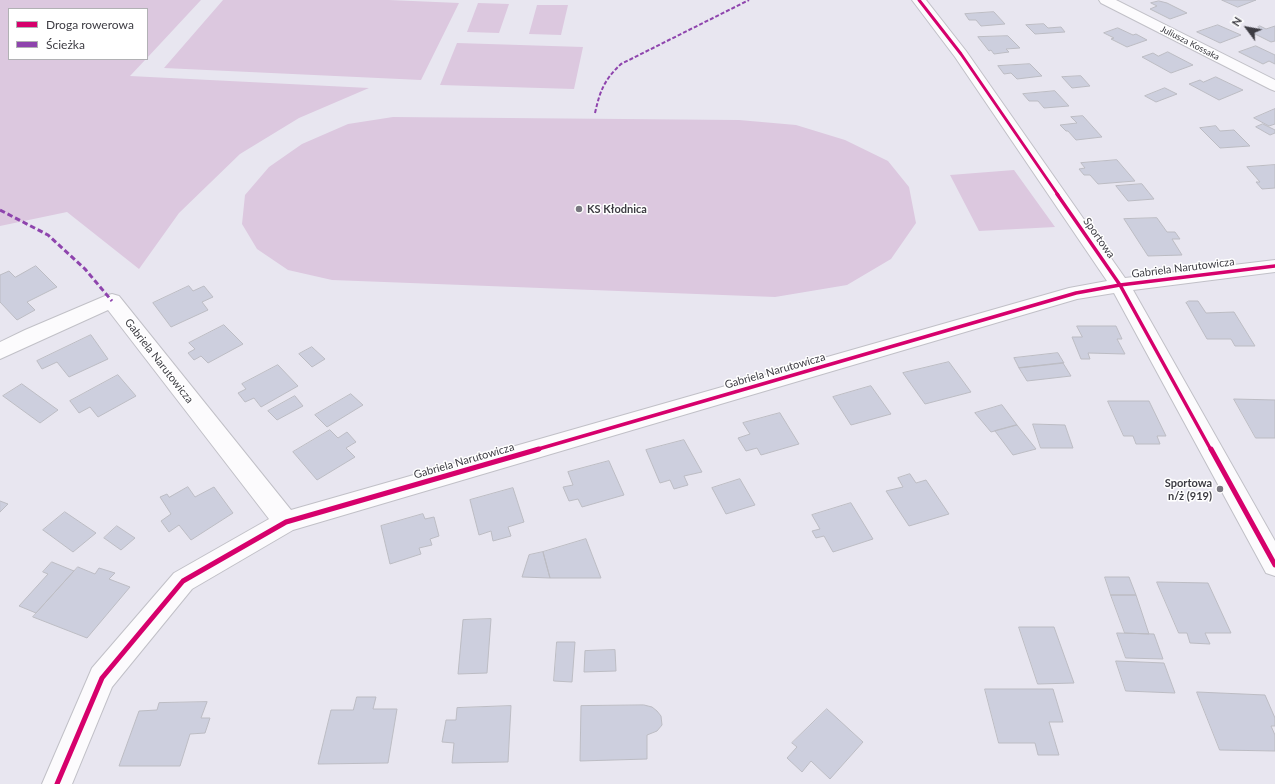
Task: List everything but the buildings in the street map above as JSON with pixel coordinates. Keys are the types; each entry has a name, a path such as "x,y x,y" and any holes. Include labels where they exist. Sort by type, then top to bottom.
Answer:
{"street":[{"name":"Sportowa","path":"919,0 961,54 1120,285 1275,565"},
{"name":"Juliusza Kossaka","path":"1106,0 1275,86"},
{"name":"Gabriela Narutowicza","path":"0,351 32,335 112,301 286,522 1076,293 1120,285 1275,266"},
{"path":"57,784 102,678 183,581 286,522"}],"shaded area":[{"path":"0,0 201,0 148,57 148,8 8,8 8,60 145,60 130,76 369,88 299,118 240,154 179,213 139,269 67,212 0,226"},
{"path":"223,0 389,0 459,3 421,80 164,68"},
{"path":"478,3 509,4 499,33 467,32"},
{"path":"537,5 568,5 561,35 529,34"},
{"path":"457,43 583,47 574,89 440,85"},
{"name":"KS Kłodnica","path":"393,117 739,120 796,125 845,140 888,161 909,187 916,223 891,259 847,285 775,297 332,280 288,270 257,249 242,224 245,195 269,167 302,144 348,124"},
{"path":"1014,170 1055,227 979,231 950,175"}],"marked path":[{"path":"595,113 598,97 605,80 621,64 749,0"},
{"path":"0,210 48,235 85,269 112,301"}],"cycle path":[{"path":"919,0 961,54 1120,285 1275,565"},
{"path":"57,784 102,678 183,581 286,522 1076,293 1120,285 1275,266"}],"place":[{"name":"KS Kłodnica","path":"579,209"},
{"name":"Sportowa n/ż (919)","path":"1220,489"}]}
